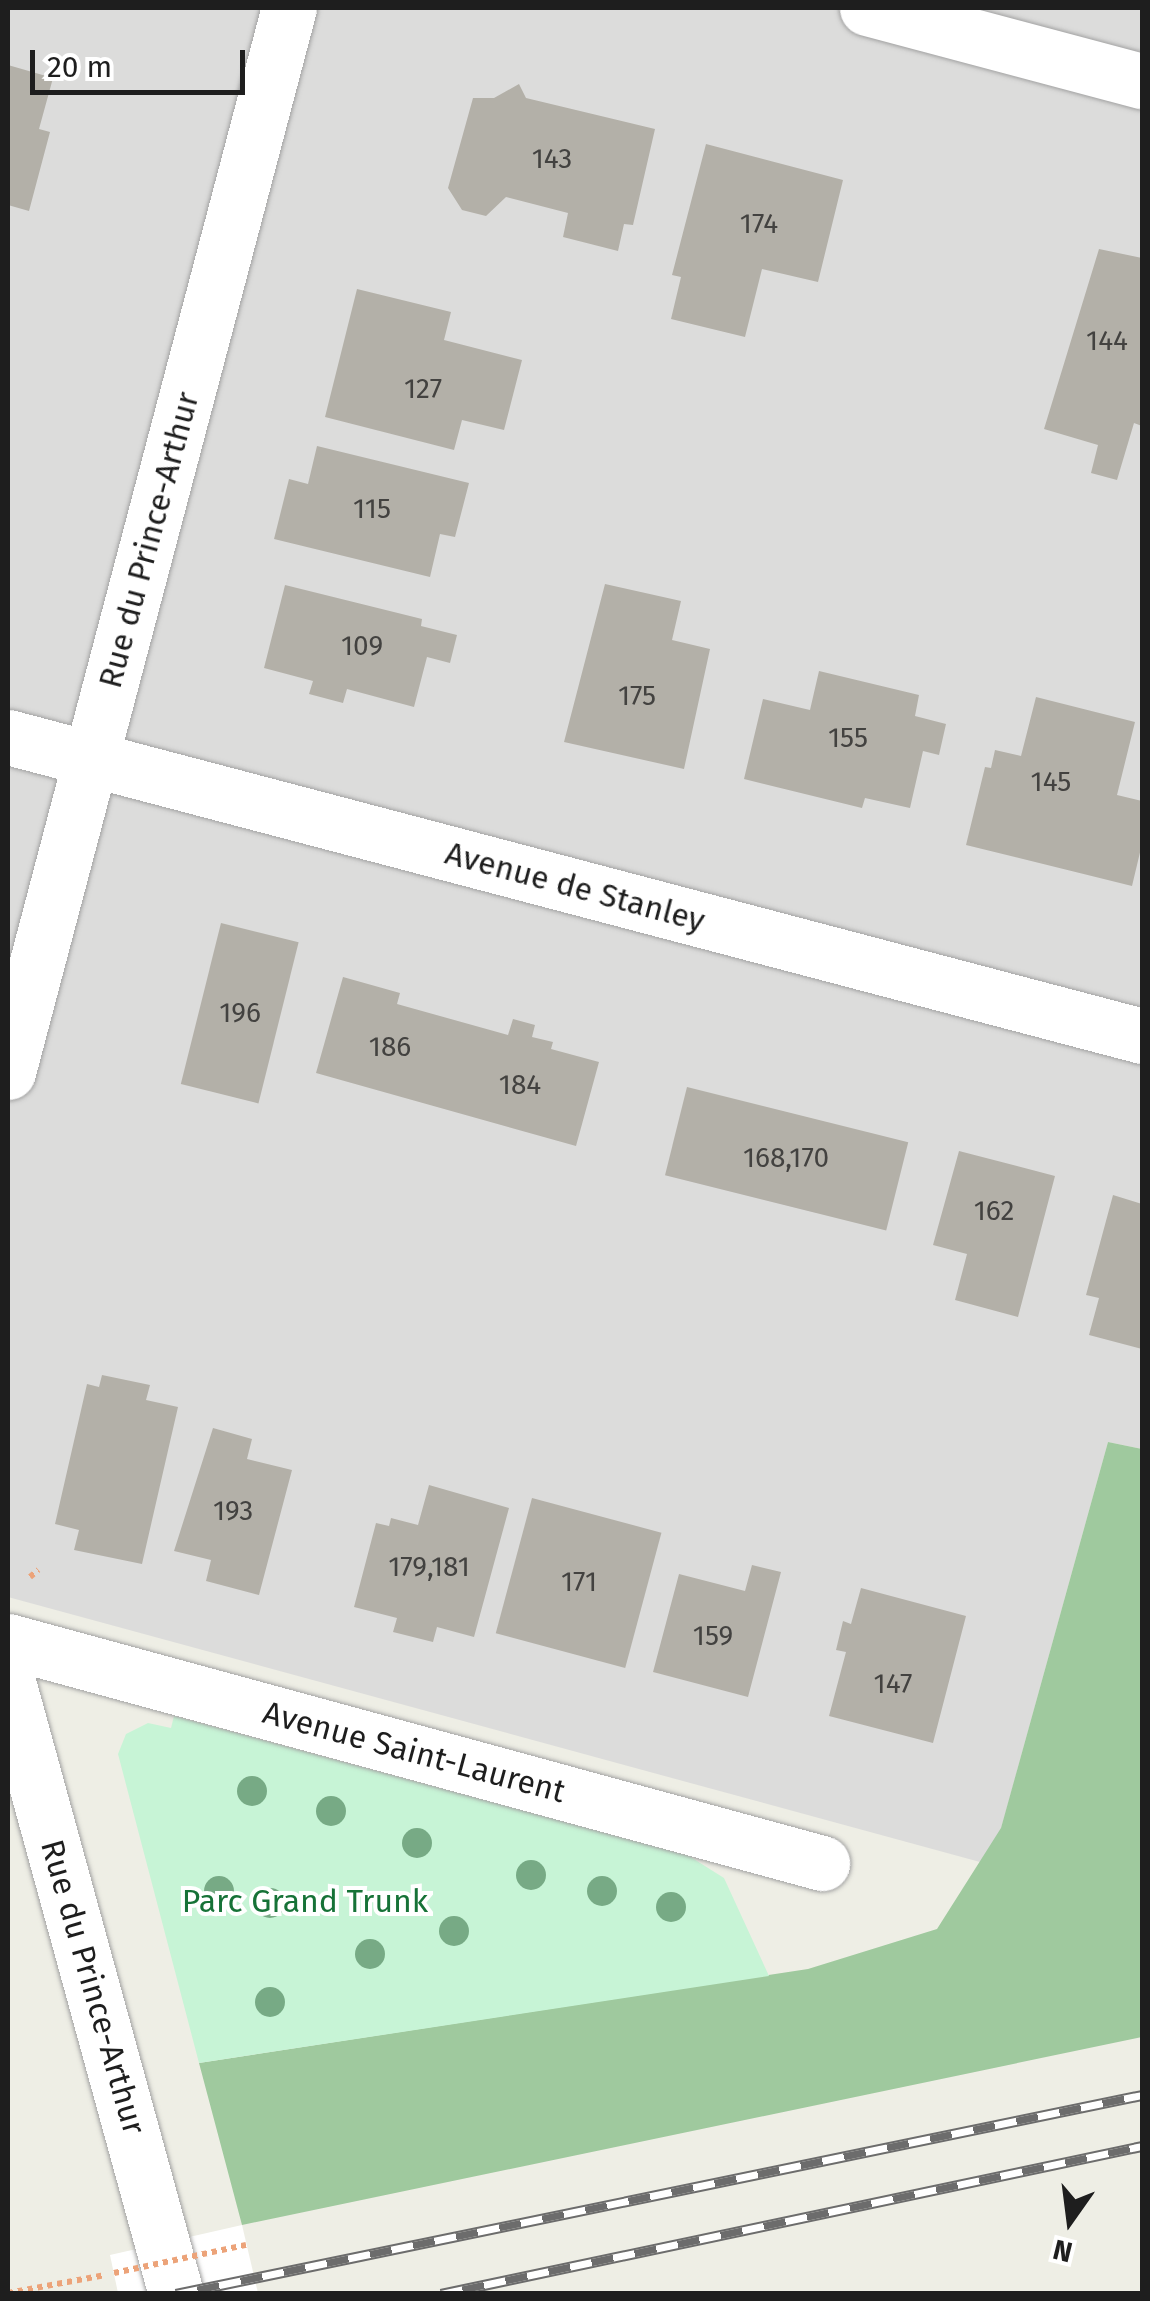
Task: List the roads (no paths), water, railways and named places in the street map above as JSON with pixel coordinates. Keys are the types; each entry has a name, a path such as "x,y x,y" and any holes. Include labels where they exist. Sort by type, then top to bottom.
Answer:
{"street":[{"name":"Rue du Prince-Arthur","path":"8,1072 289,8"},
{"path":"867,8 1142,81"},
{"name":"Avenue de Stanley","path":"8,737 1142,1036"},
{"name":"Avenue Saint-Laurent","path":"8,1641 822,1863"},
{"name":"Rue du Prince-Arthur","path":"8,1682 176,2294"}],"railway":[{"path":"176,2294 1142,2095"},
{"path":"441,2294 1142,2146"}],"park label":[{"name":"Parc Grand Trunk","path":"305,1901"}]}
